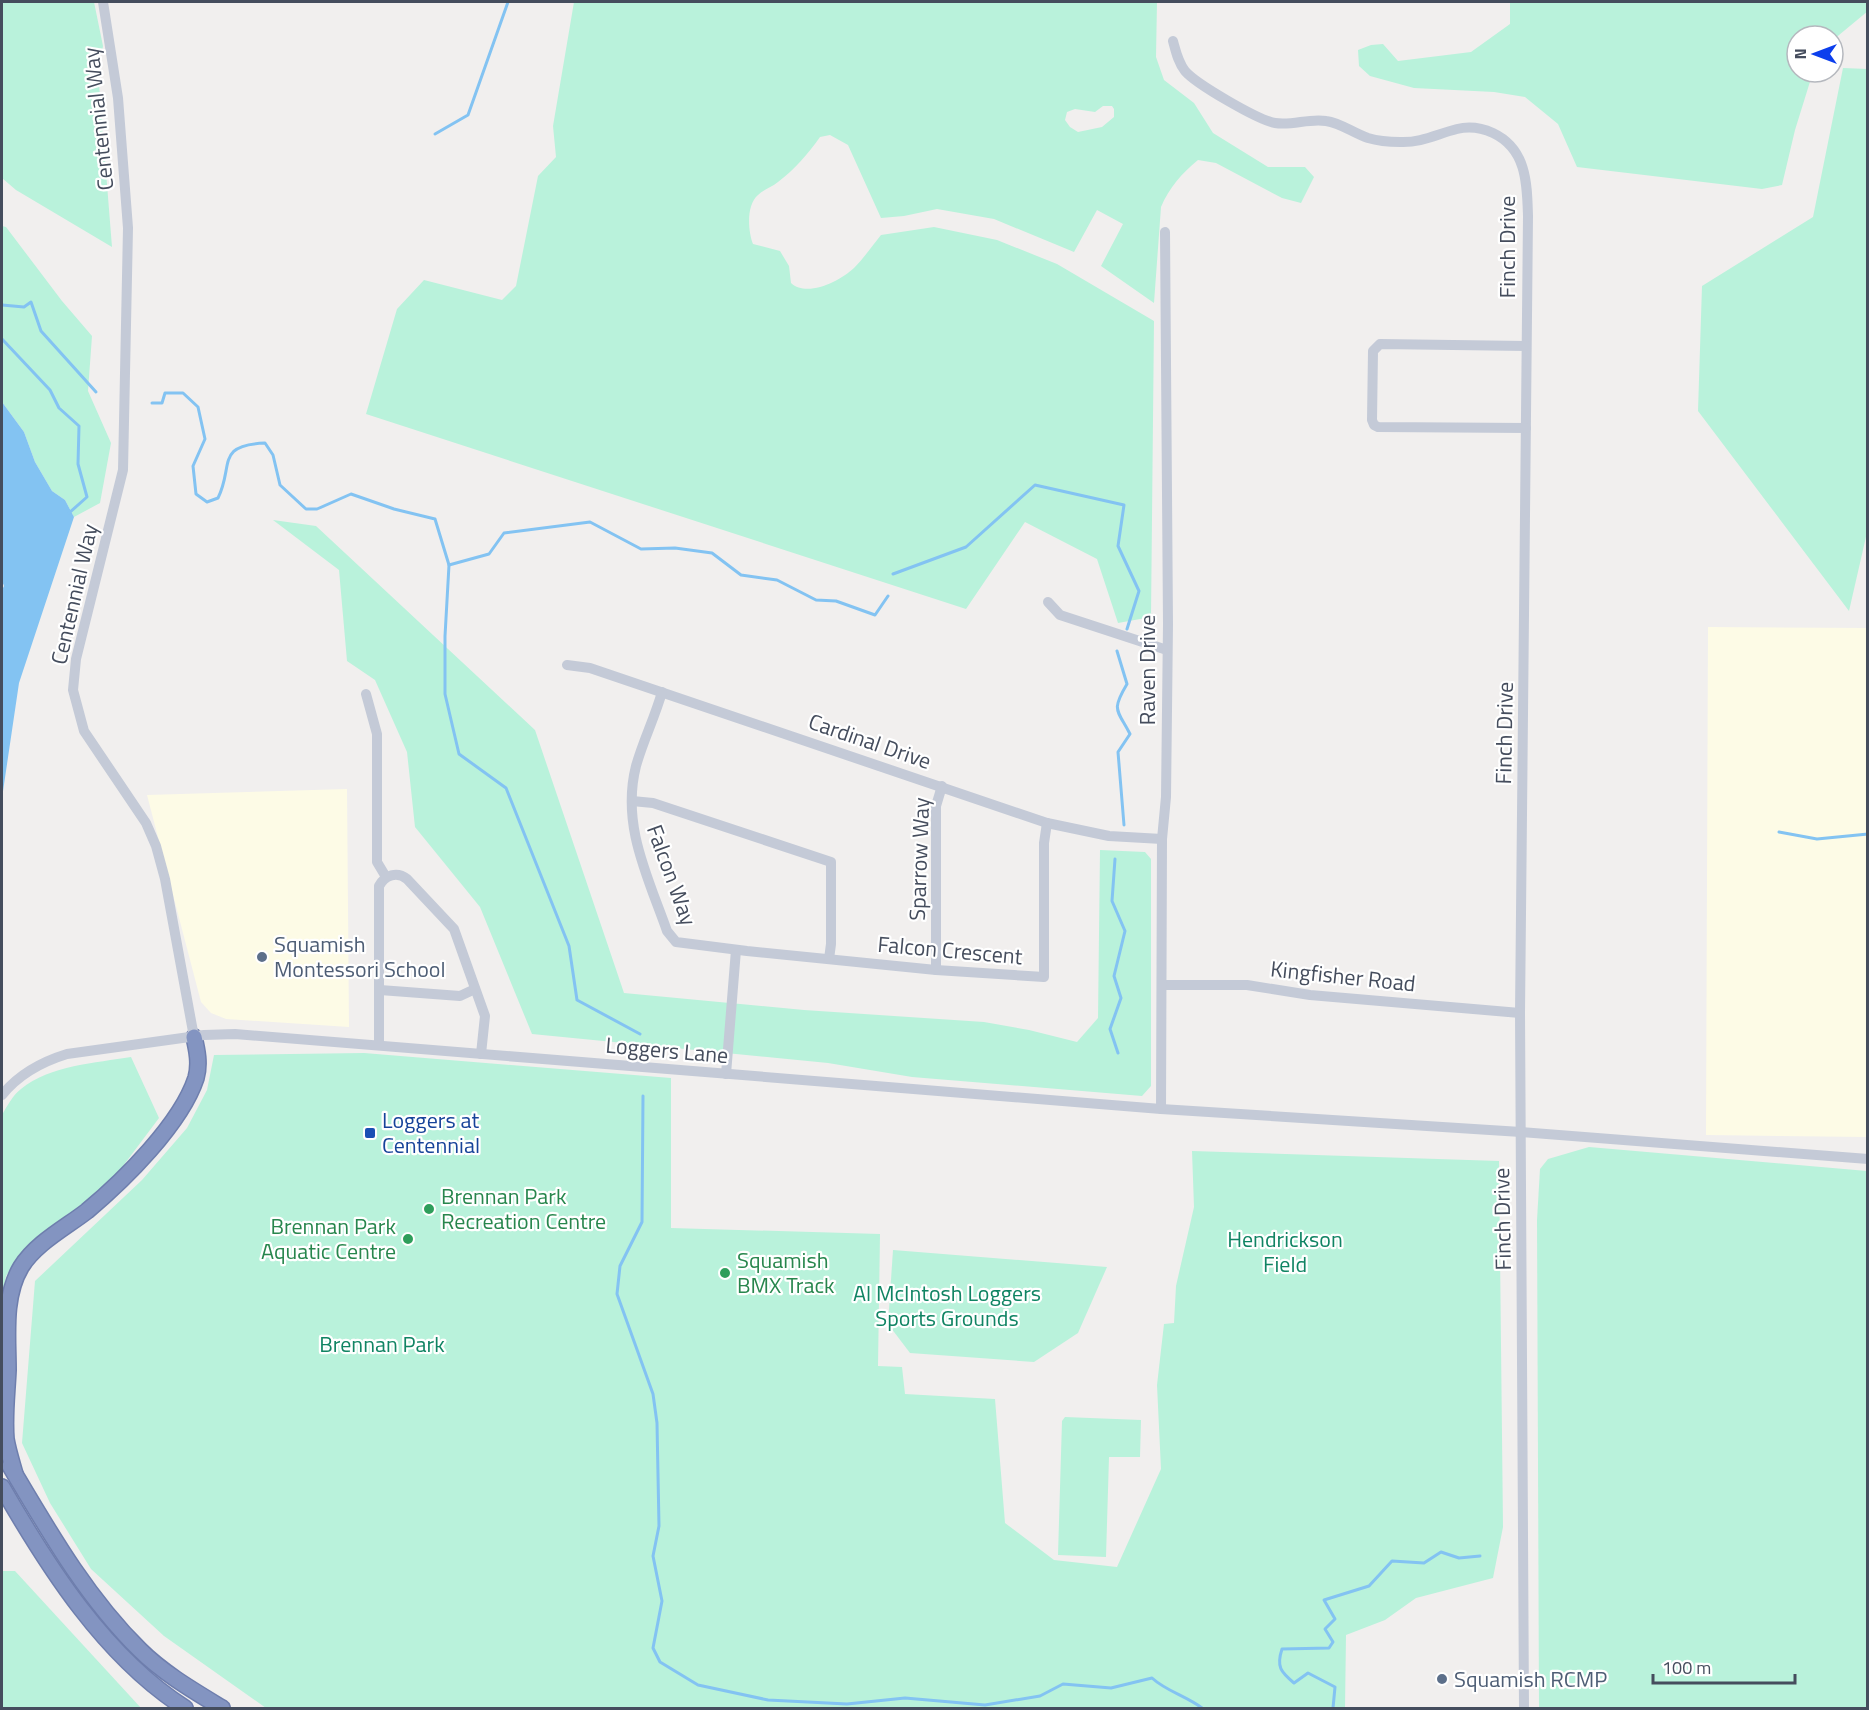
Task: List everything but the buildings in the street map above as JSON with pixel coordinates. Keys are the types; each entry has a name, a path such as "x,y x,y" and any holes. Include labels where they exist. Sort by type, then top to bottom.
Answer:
{"highway":[{"path":"15,1474 6,1440 5,1408 9,1303 12,1288 20,1269 29,1257 88,1210 131,1170 172,1122 184,1104 196,1076 198,1056 194,1037"},
{"path":"2,1452 44,1526 92,1595 140,1650 190,1689 222,1708"},
{"path":"2,1487 26,1529 74,1601 126,1661 185,1708"}],"street":[{"name":"Centennial Way","path":"103,2 122,136 128,228 123,470 76,659 73,690 84,731 146,824 156,846 165,879 194,1037"},
{"name":"Finch Drive","path":"1173,41 1178,60 1189,76 1266,121 1286,124 1324,120 1341,125 1368,138 1391,142 1423,140 1466,128 1489,131 1505,140 1519,156 1526,176 1528,216 1520,1013 1524,1708"},
{"name":"Raven Drive","path":"1161,1109 1162,839 1166,797 1167,650 1165,232"},
{"path":"1526,346 1380,344 1374,351 1372,420 1378,427 1526,428"},
{"path":"1048,602 1060,615 1167,650"},
{"name":"Cardinal Drive","path":"567,665 590,668 1047,823 1109,836 1162,839"},
{"name":"Falcon Way","path":"662,692 636,767 632,801 632,826 635,838 671,938 684,944 736,950"},
{"path":"366,694 377,734 377,862 386,877"},
{"name":"Sparrow Way","path":"936,970 936,806 942,786"},
{"path":"632,801 653,803 831,862 829,959"},
{"name":"Falcon Crescent","path":"736,950 936,970 1044,977 1044,843 1047,823"},
{"path":"379,1045 379,886 386,877 397,874 403,876 451,925 485,1016 481,1054"},
{"path":"726,1074 736,950"},
{"name":"Kingfisher Road","path":"1162,985 1247,986 1520,1013"},
{"path":"380,990 460,996 475,989"},
{"name":"Loggers Lane","path":"194,1037 234,1034 1161,1109 1521,1132 1868,1159"},
{"path":"2,1095 27,1071 53,1058 67,1054 194,1037"}],"shaded area":[{"path":"1708,627 1867,628 1867,1137 1706,1135"},
{"path":"347,789 349,1027 226,1019 211,1013 201,1002 147,795"}],"green space":[{"path":"2,2 94,2 103,46 97,59 112,247 16,190 2,178"},
{"path":"574,2 1157,2 1156,57 1164,80 1194,103 1213,133 1268,167 1305,167 1314,177 1301,203 1282,198 1216,163 1198,160 1176,181 1161,207 1154,303 1101,266 1123,224 1097,210 1074,252 994,219 937,209 881,218 848,145 830,135 820,137 790,172 754,199 749,218 753,244 780,251 789,266 791,283 798,287 806,289 823,286 848,273 881,235 934,227 997,240 1057,264 1154,321 1151,617 1118,623 1097,559 1025,522 966,609 366,414 397,309 424,280 502,300 516,286 538,176 556,157 553,126","holes":["1103,106 1112,106 1114,117 1102,127 1078,132 1065,120 1067,112 1075,109 1095,112"]},
{"path":"1510,2 1867,2 1868,11 1845,30 1845,24 1785,24 1785,84 1809,84 1782,185 1762,189 1577,167 1558,124 1525,97 1494,92 1414,88 1370,76 1359,66 1358,50 1371,45 1383,44 1398,61 1471,52 1510,24"},
{"path":"1845,68 1868,69 1868,528 1849,611 1698,411 1702,286 1813,217 1840,84 1845,84"},
{"path":"2,226 6,227 62,301 92,336 88,391 111,443 100,503 74,517 65,500 52,491 35,462 24,432 2,402"},
{"path":"273,520 316,526 535,730 624,993 804,1010 984,1022 1077,1042 1098,1018 1100,850 1145,852 1151,859 1151,1086 1142,1096 912,1077 828,1063 532,1034 480,907 415,827 407,752 375,680 347,661 339,570"},
{"name":"Brennan Park","path":"364,1053 671,1078 671,1228 880,1234 878,1366 902,1367 905,1394 995,1399 1005,1523 1054,1560 1117,1567 1161,1469 1157,1385 1164,1324 1174,1323 1176,1286 1194,1207 1192,1151 1499,1161 1503,1527 1493,1578 1416,1598 1385,1620 1346,1635 1345,1708 266,1708 164,1636 91,1569 50,1503 22,1443 35,1281 142,1180 187,1128 207,1090 214,1055"},
{"path":"131,1057 159,1118 120,1170 89,1203 17,1259 6,1276 2,1296 2,1115 18,1091 46,1075 74,1066"},
{"path":"1589,1147 1867,1171 1867,1708 1539,1708 1537,1220 1540,1169 1548,1159"},
{"name":"Al McIntosh Loggers Sports Grounds","path":"893,1250 1107,1267 1078,1333 1034,1362 910,1353 888,1324"},
{"path":"1065,1417 1141,1420 1140,1457 1109,1457 1106,1557 1058,1555 1062,1421"},
{"path":"2,1571 15,1571 141,1708 2,1708"}],"water":[{"path":"2,402 24,432 35,462 52,491 65,500 74,517 19,683 2,798 2,590 4,586 2,581"}],"waterway":[{"path":"435,134 468,115 508,2"},
{"path":"2,305 24,307 31,302 41,331 96,392"},
{"path":"2,339 50,390 59,408 79,426 78,464 87,497 69,513"},
{"path":"152,403 162,403 165,393 183,393 198,407 205,439 193,466 196,494 207,502 218,498 232,453 239,448 265,443 273,455 280,485 306,509 317,509 351,494 394,509 435,519 449,565 445,694 459,754 506,788 569,946 577,1000 640,1034"},
{"path":"893,574 966,547 1035,485 1124,505 1118,546 1139,591 1127,629"},
{"path":"449,565 489,554 504,533 590,522 641,549 675,548 712,553 741,575 777,580 816,600 836,601 875,615 888,596"},
{"path":"1117,651 1127,684 1117,705 1119,714 1130,734 1118,752 1124,825"},
{"path":"1779,832 1817,839 1868,834"},
{"path":"1115,859 1112,901 1125,931 1114,976 1121,998 1110,1029 1118,1053"},
{"path":"643,1096 642,1222 620,1266 617,1294 653,1394 657,1423 659,1526 653,1556 662,1601 653,1648 660,1662 698,1685 768,1700 847,1704 905,1698 985,1705 1040,1696 1063,1684 1111,1688 1152,1678 1202,1708"},
{"path":"1333,1708 1335,1687 1308,1673 1294,1683 1283,1672 1280,1665 1282,1649 1329,1648 1333,1642 1325,1629 1335,1619 1324,1600 1369,1586 1392,1561 1424,1563 1441,1552 1459,1558 1480,1556"}],"place":[{"name":"Squamish Montessori School","path":"262,957"},
{"name":"Loggers at Centennial","path":"370,1133"},
{"name":"Brennan Park Recreation Centre","path":"429,1209"},
{"name":"Brennan Park Aquatic Centre","path":"408,1239"},
{"name":"Squamish BMX Track","path":"725,1273"},
{"name":"Squamish RCMP","path":"1442,1679"}],"park label":[{"name":"Hendrickson Field","path":"1285,1252"}]}
